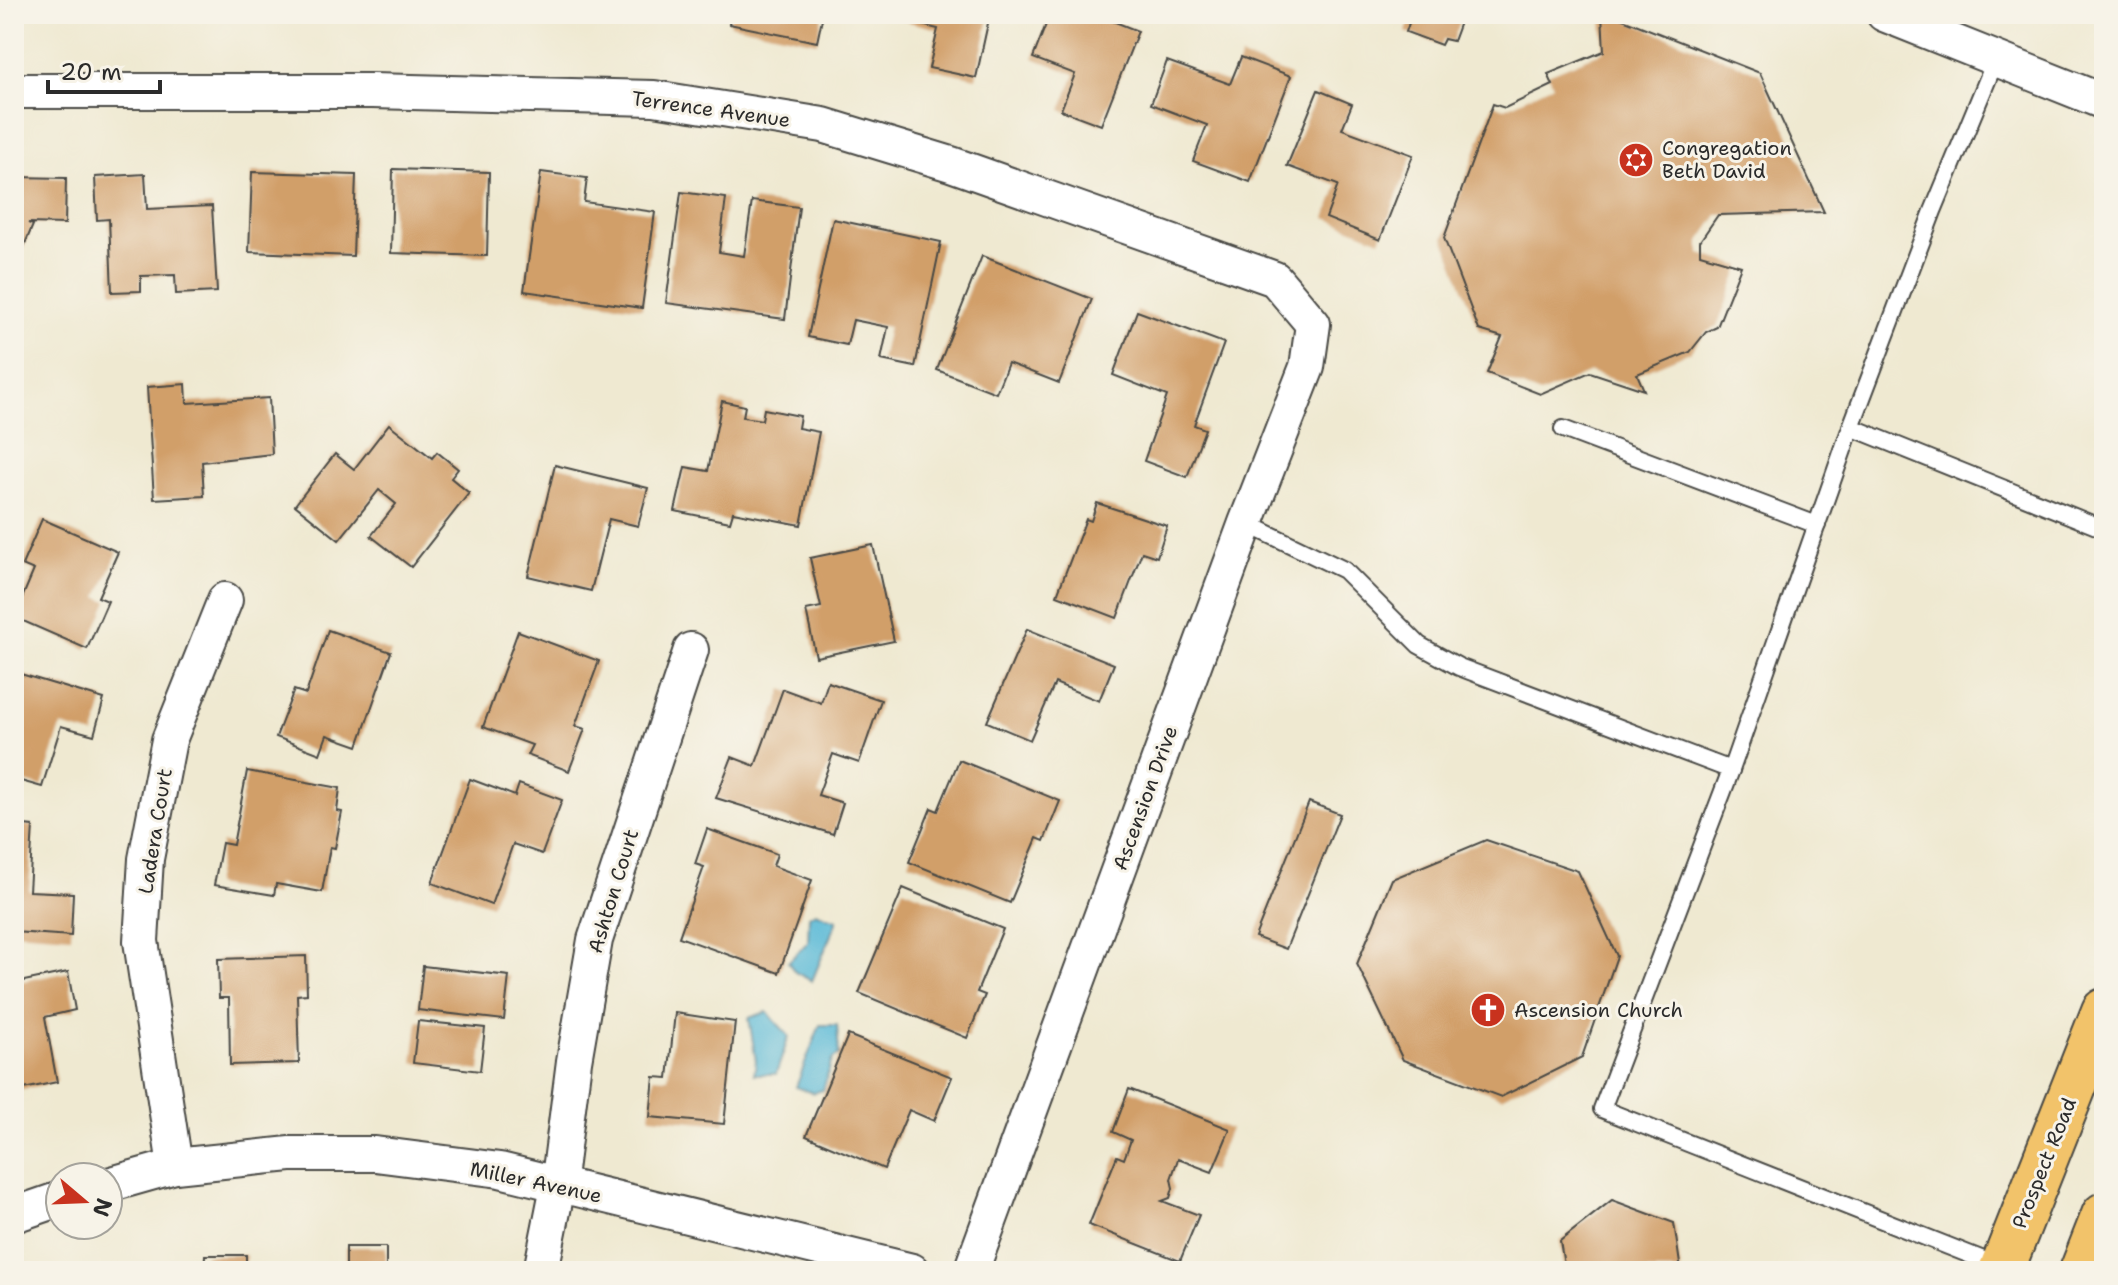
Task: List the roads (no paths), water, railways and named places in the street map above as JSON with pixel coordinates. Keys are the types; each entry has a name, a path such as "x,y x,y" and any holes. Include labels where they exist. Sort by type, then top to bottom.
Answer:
{"main road":[{"name":"Prospect Road","path":"2002,1269 2104,1011"},
{"path":"2082,1271 2104,1215"}],"street":[{"path":"1884,14 2104,102"},
{"name":"Terrence Avenue","path":"14,91 372,91 654,98 823,125 951,164 1275,279 1313,324"},
{"name":"Ascension Drive","path":"971,1271 1246,523 1307,367 1313,324"},
{"name":"Ladera Court","path":"175,1166 141,941 146,859 169,740 225,600"},
{"name":"Ashton Court","path":"541,1271 558,1186 574,1061 595,940 691,650"},
{"name":"Miller Avenue","path":"124,1180 175,1166 290,1154 375,1154 500,1170 912,1271"},
{"path":"14,1215 44,1205"}],"lane":[{"path":"1996,59 1933,211 1851,427 1731,770 1602,1109 2002,1269"},
{"path":"1851,427 2104,529"},
{"path":"1563,429 1817,525"},
{"path":"1246,523 1344,570 1419,645 1459,667 1731,770"}],"water":[{"path":"815,912 837,920 812,981 795,972 788,962 808,942 809,916"},
{"path":"767,1012 789,1036 776,1074 754,1074 756,1061 749,1018"},
{"path":"820,1025 837,1025 839,1055 832,1060 823,1090 813,1093 796,1087"}],"place":[{"name":"Congregation Beth David","path":"1636,160"},
{"name":"Ascension Church","path":"1488,1010"}]}
